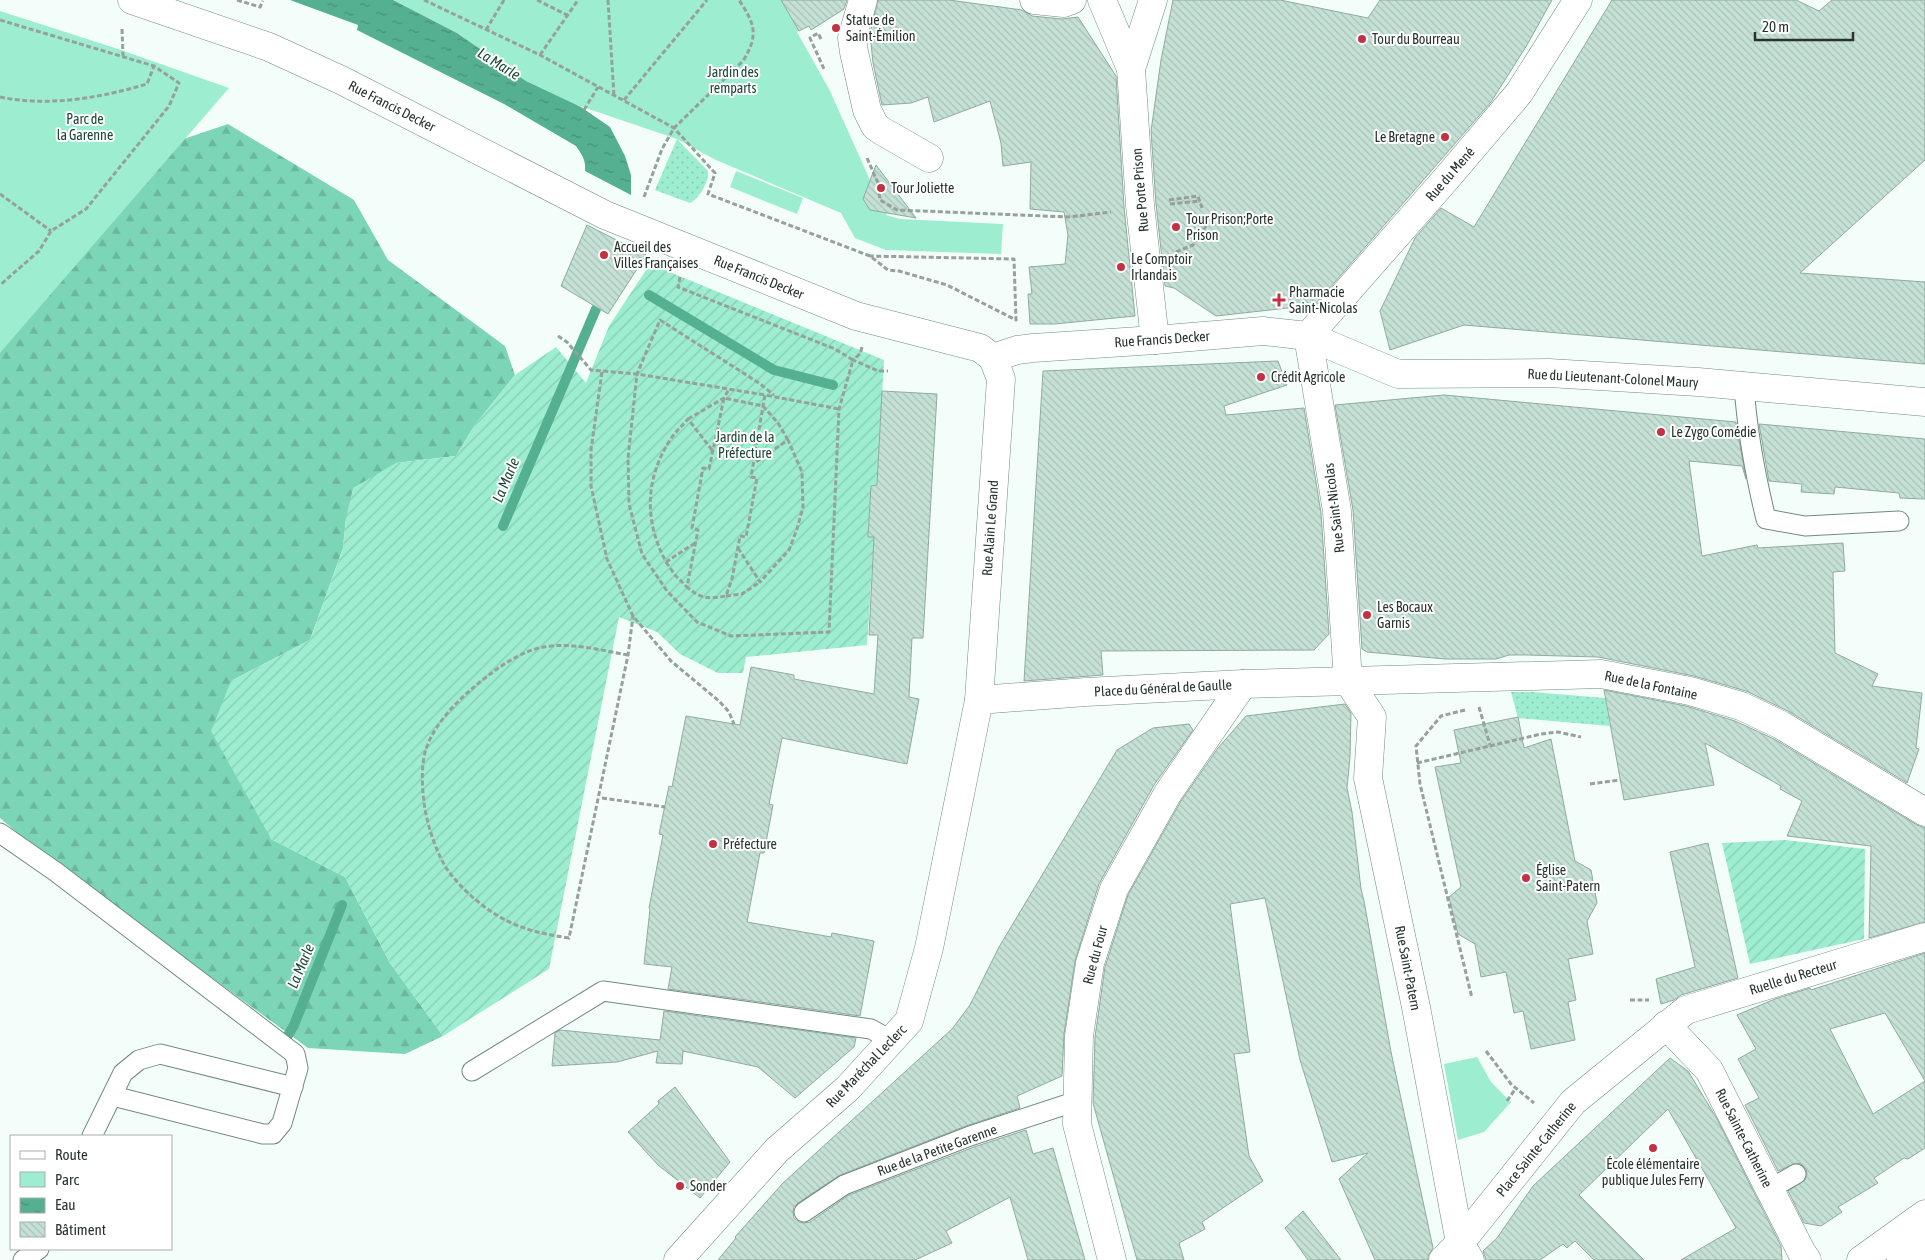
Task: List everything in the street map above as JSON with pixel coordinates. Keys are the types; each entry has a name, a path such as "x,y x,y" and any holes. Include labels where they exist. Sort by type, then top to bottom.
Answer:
{"street":[{"path":"863,0 852,38 866,110 875,126 882,132 929,158"},
{"path":"1034,0 1064,3 1072,0"},
{"path":"1102,0 1131,69"},
{"path":"1131,69 1152,0"},
{"name":"Rue du Mené","path":"1308,336 1519,93 1578,0"},
{"name":"Rue Francis Decker","path":"127,12 185,17 287,56 342,80 605,215 856,316 980,348 992,358 1017,350 1033,348 1263,331 1308,336"},
{"name":"Rue Porte Prison","path":"1131,69 1140,201 1155,340"},
{"name":"Rue du Lieutenant-Colonel Maury","path":"1308,336 1398,374 1548,373 1744,385 1925,402"},
{"name":"Rue Saint-Nicolas","path":"1308,336 1337,511 1348,681"},
{"name":"Rue Alain Le Grand","path":"978,700 1001,379 992,358"},
{"name":"Rue de la Fontaine","path":"1348,681 1601,674 1690,691 1741,706 1781,725 1924,808"},
{"name":"Place du Général de Gaulle","path":"978,700 1086,692 1348,681"},
{"name":"Rue Saint-Patern","path":"1348,681 1372,717 1368,778 1414,997 1457,1254"},
{"name":"Rue du Four","path":"1112,1260 1077,1124 1079,1036 1090,963 1114,889 1168,793 1243,684"},
{"name":"Rue Maréchal Leclerc","path":"678,1260 777,1150 848,1088 909,1021 929,948 978,700"},
{"name":"Ruelle du Recteur","path":"1666,1025 1686,1010 1796,981 1925,938"},
{"name":"Place Sainte-Catherine","path":"1457,1254 1573,1102 1666,1025"},
{"name":"Rue Sainte-Catherine","path":"1666,1025 1709,1070 1807,1260"},
{"path":"1861,1260 1925,1214"},
{"path":"1900,1260 1925,1243"}],"lane":[{"path":"1744,385 1747,423 1766,519 1806,526 1899,521"},
{"path":"0,833 56,872 295,1054 298,1068 282,1123 273,1134 262,1134 114,1096"},
{"path":"472,1071 603,991 871,1029 892,1040"},
{"path":"92,1135 114,1096 123,1073 139,1060 160,1054 292,1087"},
{"name":"Rue de la Petite Garenne","path":"804,1212 844,1185 970,1136 1078,1101"},
{"path":"1770,1190 1796,1174"},
{"path":"23,1260 38,1250"}],"path":[{"path":"237,0 260,7 263,1"},
{"path":"424,0 540,55 674,128 715,173 708,194 870,256 888,270 899,271 947,285 1016,320 1014,260 870,256"},
{"path":"486,30 504,0"},
{"path":"537,0 567,15"},
{"path":"540,55 578,0"},
{"path":"608,0 614,96"},
{"path":"624,100 708,0"},
{"path":"635,226 662,149 674,128 743,61 750,50 754,38 752,19 740,0"},
{"path":"123,56 127,12"},
{"path":"0,20 154,66 180,83 169,106 86,209 51,231 39,251 0,285"},
{"path":"0,96 16,100 55,102 123,91 147,84 154,66"},
{"path":"584,110 598,87"},
{"path":"0,194 51,231"},
{"path":"1164,200 1198,196 1202,208"},
{"path":"1069,217 1113,212"},
{"path":"1170,252 1193,246 1206,226"},
{"path":"0,277 6,279"},
{"path":"678,287 835,349 853,360 878,371 888,371"},
{"path":"774,395 759,383 660,320 637,374 628,458 629,504 642,554 667,591 697,622 731,636 829,632 839,409 853,360 860,354 863,344"},
{"path":"558,336 567,342 591,370 637,374 774,395 839,409"},
{"path":"602,372 591,450 591,486 607,558 633,616 671,661 719,701 729,712 734,724"},
{"path":"687,587 698,530 692,528 703,468 709,469 724,398 729,389"},
{"path":"726,596 732,579 740,536 746,537 757,478 751,477 765,394"},
{"path":"724,398 764,406 778,423 788,440 802,472 803,508 798,529 789,550 760,582 742,594 711,598 698,596 675,575 666,562 657,544 650,520 650,488 658,464 670,439 688,419 724,398"},
{"path":"688,419 712,451"},
{"path":"753,464 788,440"},
{"path":"666,562 695,543"},
{"path":"738,548 760,582"},
{"path":"628,655 570,645 538,648 514,658 465,695 444,716 426,750 422,784 425,814 433,839 449,872 472,896 514,924 546,935 569,938 628,655 633,616"},
{"path":"1478,706 1490,745"},
{"path":"1469,709 1441,716 1416,746 1420,784 1472,998"},
{"path":"1417,763 1523,737 1558,732 1581,737"},
{"path":"1590,784 1620,780"},
{"path":"602,798 665,806"},
{"path":"1630,1000 1654,1000"},
{"path":"1486,1051 1511,1084"},
{"path":"1507,1101 1516,1088"}],"green space":[{"name":"Jardin des remparts","path":"393,0 781,0 830,91 870,180 864,197 870,210 887,213 886,215 900,219 1003,224 1001,254 886,250 855,238 841,213 716,160 677,139 574,104 526,81 457,33"},
{"name":"Parc de la Garenne","path":"0,11 118,49 229,88 0,353"},
{"path":"228,124 354,200 388,260 505,346 515,375 474,426 456,456 396,463 346,518 343,548 310,640 231,681 271,839 345,877 390,963 443,1036 405,1054 308,1048 36,849 0,818 0,316 163,146"},
{"path":"677,139 708,171 703,190 690,203 655,190"},
{"path":"736,171 803,198 797,214 730,187"},
{"name":"Jardin de la Préfecture","path":"650,264 884,360 877,485 871,486 868,536 874,537 867,645 746,657 743,673 718,673 680,654 657,632 619,617 549,969 443,1036 390,963 345,877 271,839 211,731 231,681 310,640 343,548 346,518 353,488 396,463 456,456 474,426 515,375 556,347 586,383 609,326"},
{"path":"1511,692 1605,698 1610,726 1518,718"},
{"path":"1785,840 1865,849 1864,939 1750,964 1722,843"},
{"path":"1477,1057 1491,1082 1511,1102 1484,1132 1458,1140 1444,1064"}],"water":[{"path":"290,0 393,0 457,33 526,81 581,107 610,127 625,156 631,175 631,195 585,171 582,155 576,146 504,104 357,30 358,25"}],"building":[{"path":"781,0 847,0 844,9 811,30 809,26 799,31"},
{"path":"878,0 949,0 1022,10 1032,16 1062,19 1078,17 1116,76 1124,207 1135,316 1055,324 1030,324 1028,294 1032,294 1029,267 1065,264 1068,235 1064,212 1030,209 1031,162 1003,166 1001,143 990,101 934,122 928,97 911,103 882,105 873,63 870,33"},
{"path":"1173,0 1280,0 1368,18 1380,0 1552,0 1527,45 1491,102 1315,305 1216,316 1174,288 1165,286 1156,204 1151,131 1161,60"},
{"path":"1612,0 1796,0 1819,11 1832,0 1925,0 1925,160 1800,273 1925,282 1925,364 1464,325 1390,350 1380,311 1415,238 1441,208 1474,227"},
{"name":"Tour Joliette","path":"876,165 916,218 870,210 863,199"},
{"path":"587,225 646,255 608,314 561,286"},
{"path":"1278,361 1287,385 1224,406 1226,415 1304,408 1321,513 1329,634 1314,650 1101,651 1103,675 1024,681 1043,371"},
{"name":"Préfecture","path":"882,391 937,394 923,638 912,638 909,697 919,699 907,764 782,738 769,804 773,805 764,853 760,853 747,922 831,937 832,933 874,941 860,1016 668,989 672,967 644,964 649,908 663,835 659,834 669,786 672,787 686,716 740,725 751,667 794,675 794,679 874,694 878,635 869,635 874,537 868,537 871,486 877,485"},
{"path":"1444,395 1736,422 1746,479 1742,466 1689,461 1702,556 1757,545 1758,548 1843,543 1845,571 1833,572 1835,653 1878,674 1872,686 1922,693 1916,748 1919,749 1907,783 1788,711 1746,691 1694,676 1598,657 1509,655 1496,659 1445,659 1367,652 1362,649 1353,510 1335,405"},
{"path":"1759,424 1925,439 1925,499 1900,498 1899,493 1835,487 1834,494 1801,492 1802,484 1769,481"},
{"path":"1604,690 1686,706 1735,721 1774,739 1925,828 1925,922 1869,938 1871,846 1787,836 1802,801 1780,789 1781,786 1705,743 1714,785 1624,800"},
{"path":"1345,704 1351,713 1347,788 1352,812 1361,889 1391,1052 1433,1248 1428,1256 1428,1260 1375,1260 1339,1179 1368,1153 1332,1162 1300,1060 1265,898 1230,904 1250,1052 1234,1054 1249,1156 1263,1181 1202,1222 1205,1229 1179,1243 1184,1260 1137,1260 1093,1103 1095,1037 1105,967 1128,895 1181,801 1218,748 1246,716"},
{"name":"Église Saint-Patern","path":"1518,717 1524,748 1551,739 1575,861 1591,870 1597,903 1587,921 1593,954 1568,959 1576,1000 1568,1002 1575,1040 1531,1049 1523,1011 1514,1013 1506,972 1481,977 1475,944 1458,934 1449,897 1461,887 1435,767 1461,763 1454,730"},
{"path":"1189,724 1193,730 1154,785 1099,884 1075,961 1064,1034 1062,1076 1017,1096 1020,1108 966,1126 840,1175 798,1203 794,1207 793,1212 794,1218 799,1222 810,1222 849,1195 974,1147 1026,1130 1033,1154 1053,1148 1085,1260 1028,1260 1010,1197 946,1231 952,1243 915,1260 718,1260 735,1237 783,1183 952,1029 970,1005 999,947 1117,750 1153,728"},
{"path":"1708,843 1738,978 1681,995 1674,1000 1661,1004 1656,979 1695,967 1670,852"},
{"path":"1925,953 1925,1081 1925,1148 1908,1159 1904,1158 1874,1178 1878,1183 1838,1207 1842,1212 1821,1226 1804,1223 1788,1191 1805,1180 1806,1169 1801,1164 1796,1163 1778,1171 1745,1105 1759,1098 1738,1059 1756,1049 1737,1015 1775,999 1810,988 1811,990","holes":["1885,1013 1925,1081 1873,1114 1830,1029"]},
{"path":"664,1011 856,1038 854,1047 795,1098 758,1067 683,1051 682,1064 656,1063 658,1051 617,1062 552,1066 555,1033 560,1030 660,1040"},
{"path":"1670,1058 1688,1071 1717,1119 1781,1246 1782,1260 1681,1260 1736,1228 1668,1109 1579,1195 1644,1260 1594,1260 1575,1241 1567,1248 1563,1244 1540,1260 1486,1260 1483,1251 1497,1238 1533,1186"},
{"path":"675,1087 730,1162 700,1198 658,1165 628,1132 659,1104 658,1101"},
{"path":"1303,1211 1341,1260 1308,1260 1285,1228"}],"waterway":[{"path":"649,295 774,370 833,385"},
{"name":"La Marle","path":"503,526 596,309"},
{"name":"La Marle","path":"287,1037 294,1025 342,905"}],"place":[{"name":"Statue de Saint-Émilion","path":"836,28"},
{"name":"Tour du Bourreau","path":"1362,39"},
{"name":"Le Bretagne","path":"1445,137"},
{"name":"Tour Joliette","path":"881,188"},
{"name":"Tour Prison;Porte Prison","path":"1176,227"},
{"name":"Accueil des Villes Françaises","path":"604,255"},
{"name":"Le Comptoir Irlandais","path":"1121,267"},
{"name":"Pharmacie Saint-Nicolas","path":"1279,300"},
{"name":"Crédit Agricole","path":"1261,377"},
{"name":"Le Zygo Comédie","path":"1661,432"},
{"name":"Les Bocaux Garnis","path":"1367,615"},
{"name":"Préfecture","path":"713,844"},
{"name":"Église Saint-Patern","path":"1526,878"},
{"name":"École élémentaire publique Jules Ferry","path":"1653,1148"},
{"name":"Sonder","path":"680,1186"}]}
